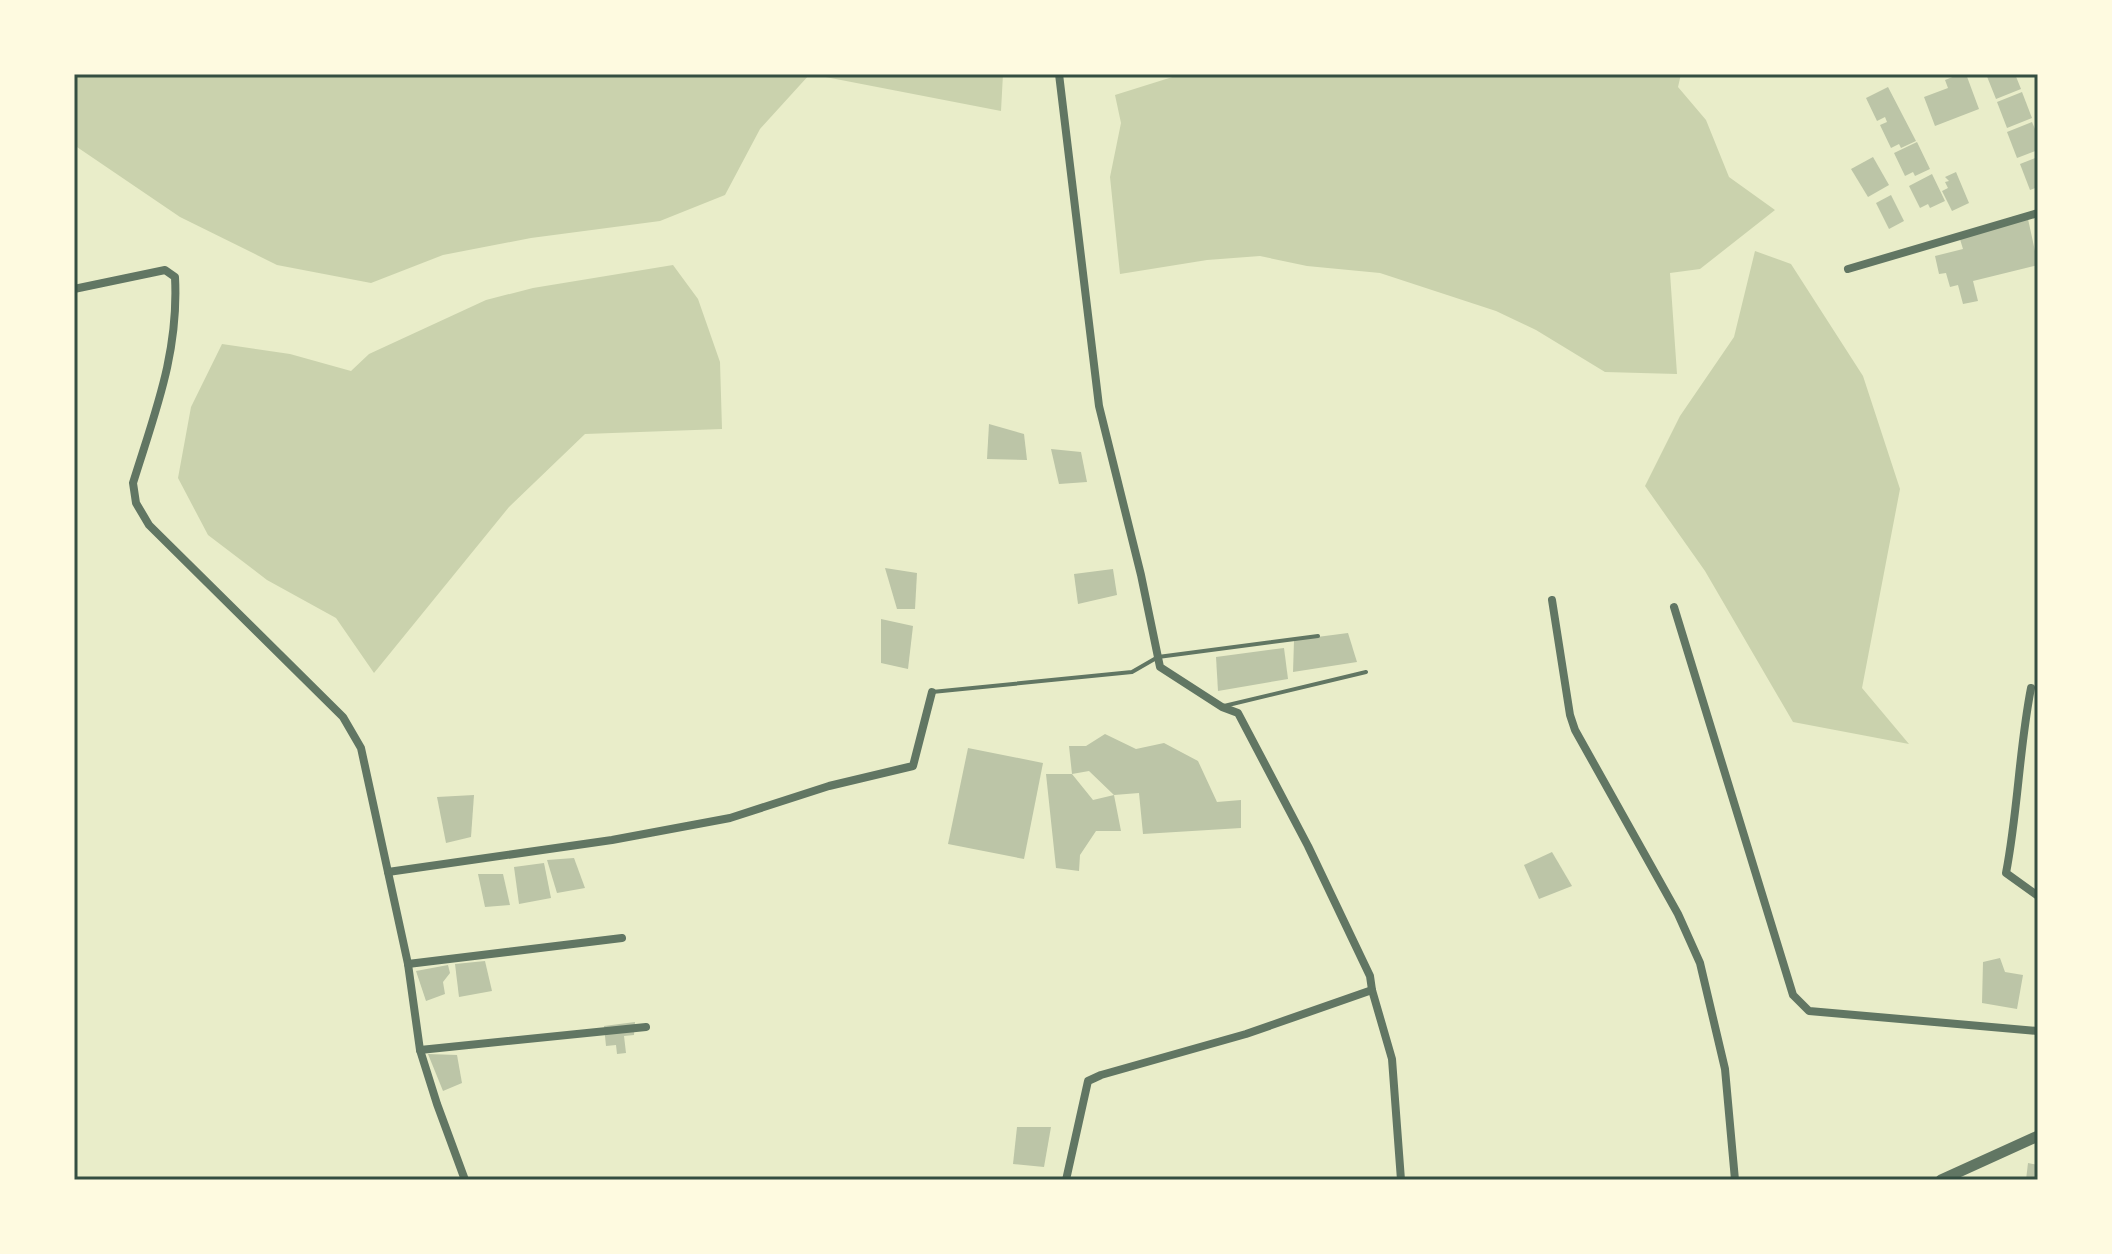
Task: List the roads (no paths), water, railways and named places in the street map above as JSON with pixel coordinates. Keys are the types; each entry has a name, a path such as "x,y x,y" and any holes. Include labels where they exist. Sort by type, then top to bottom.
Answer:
{"street":[{"path":"1059,74 1099,406 1141,575 1160,667 1222,707 1238,713 1308,846 1370,976 1392,1059 1401,1180"},
{"path":"1848,269 2038,213"},
{"path":"74,289 165,270 175,277 175,332 171,362 133,483 136,503 149,525 343,717 361,748 408,964 420,1050 465,1180"},
{"path":"1552,600 1575,730 1678,914 1700,963 1725,1069 1735,1180"},
{"path":"1674,607 1793,995 1809,1011 2038,1031"},
{"path":"2031,688 2022,734 2015,828 2006,873 2038,896"},
{"path":"388,872 612,840 730,818 829,786 913,766 932,692"},
{"path":"408,964 622,938"},
{"path":"1066,1180 1088,1081 1246,1034 1372,990"},
{"path":"420,1050 646,1027"},
{"path":"1941,1180 2038,1136"}],"lane":[{"path":"932,692 1132,672 1158,657 1318,636"},
{"path":"1222,707 1366,672"}]}
